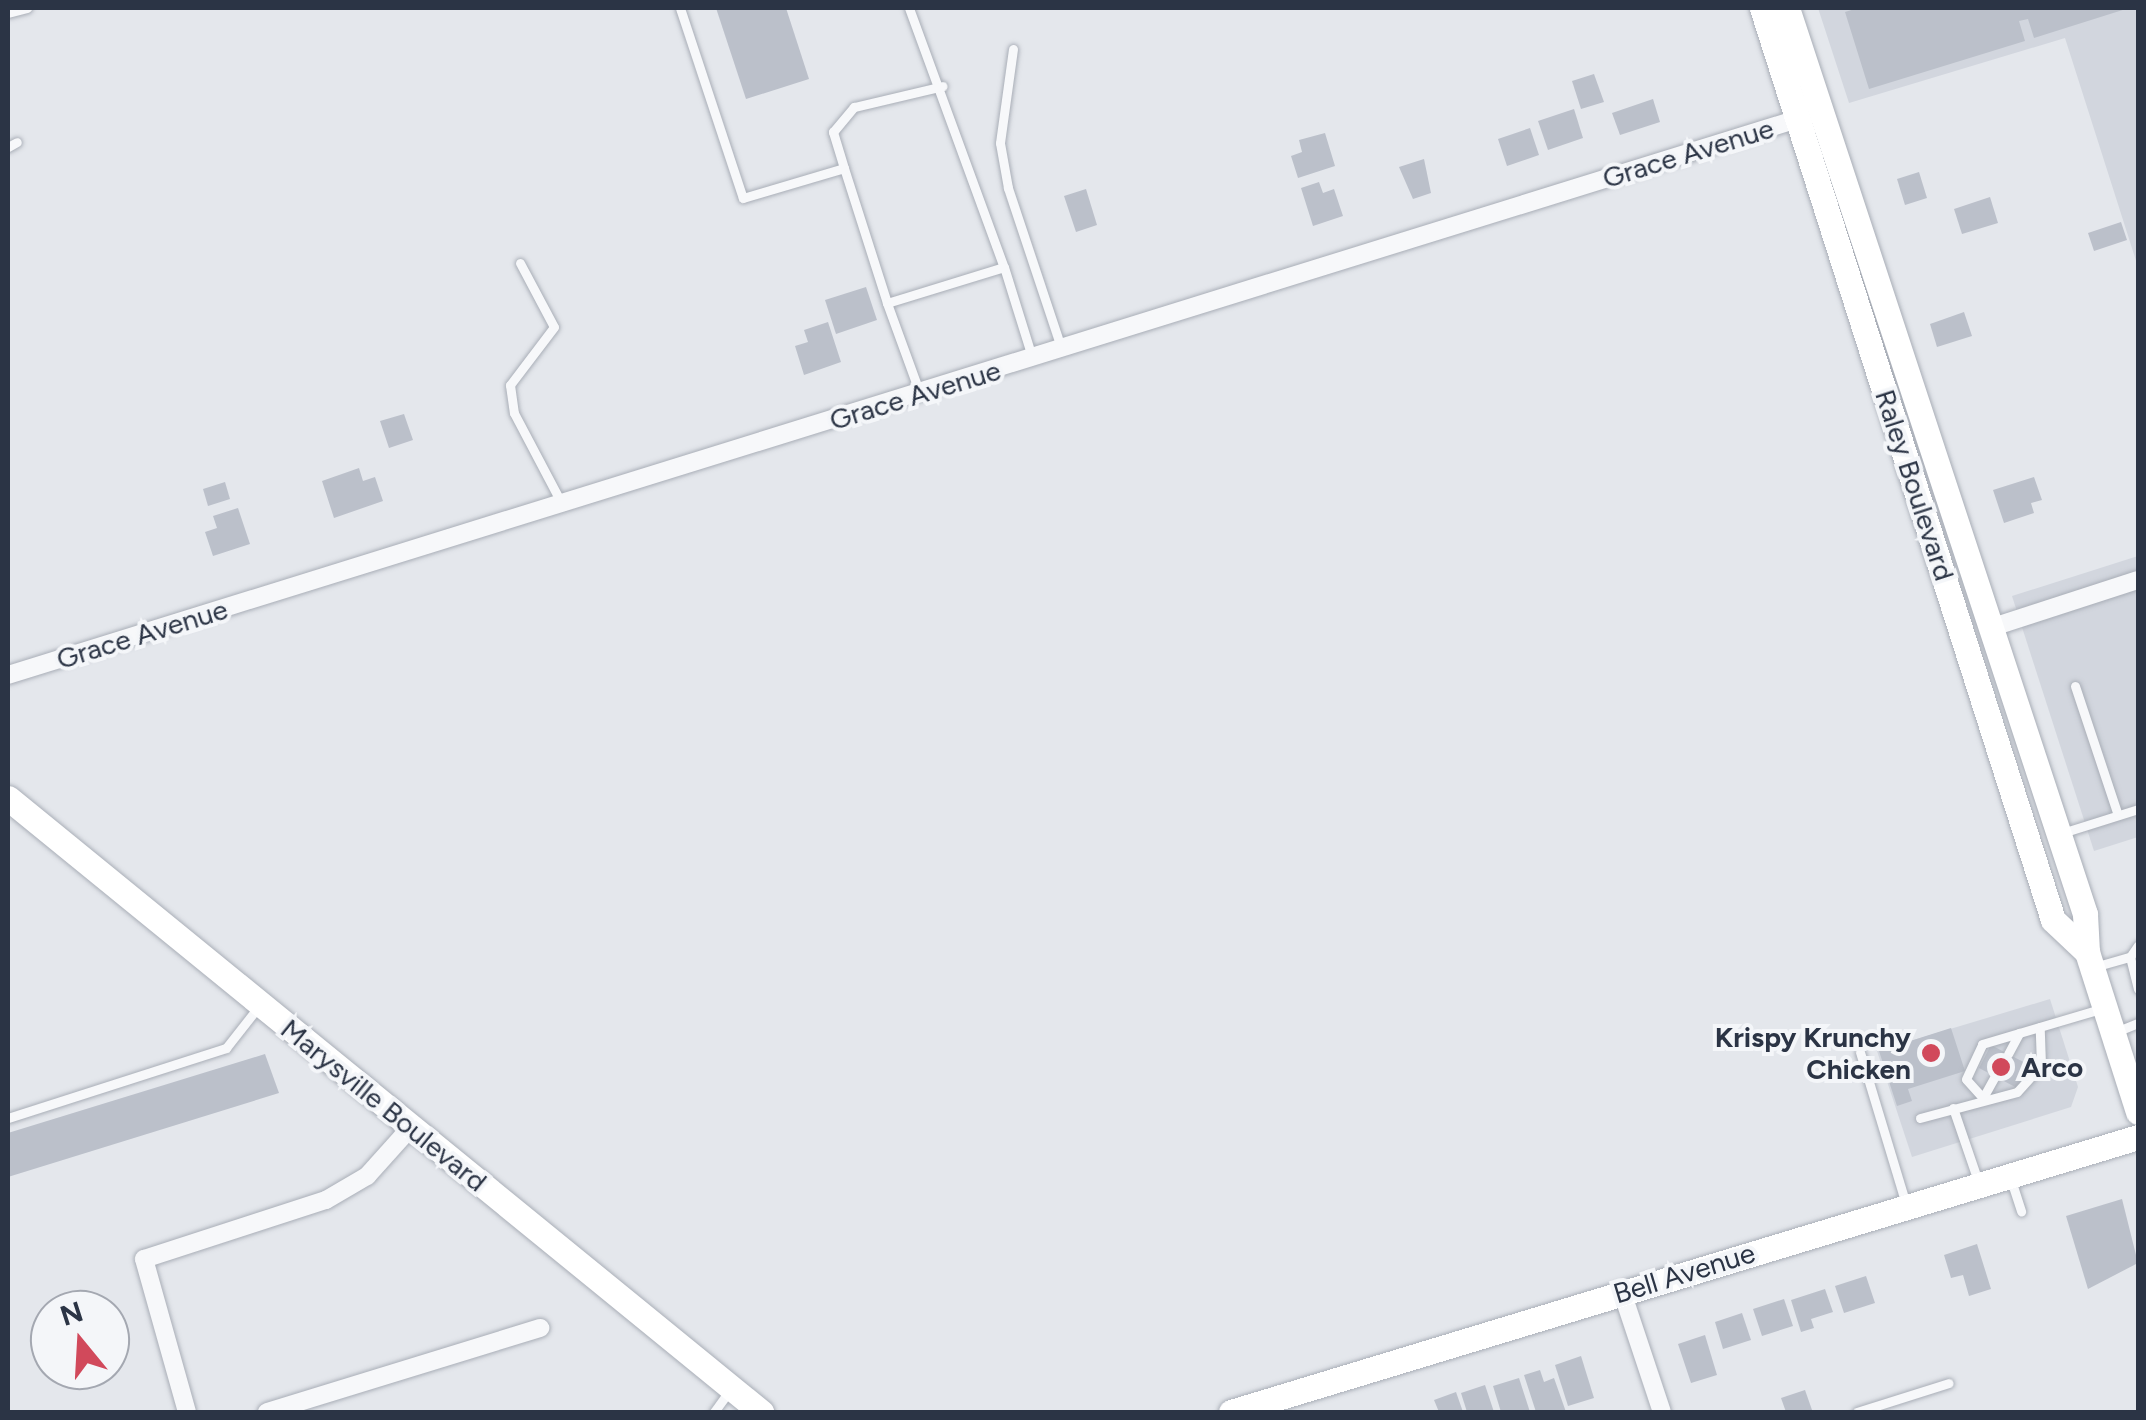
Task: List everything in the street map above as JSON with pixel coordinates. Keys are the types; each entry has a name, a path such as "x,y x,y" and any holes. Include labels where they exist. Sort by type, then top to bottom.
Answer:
{"street":[{"name":"Raley Boulevard","path":"1762,8 2054,920 2089,960"},
{"name":"Raley Boulevard","path":"1794,10 1822,111 2085,914 2089,960 2138,1112"},
{"name":"Grace Avenue","path":"8,676 1822,111"},
{"path":"1993,627 2138,580"},
{"name":"Marysville Boulevard","path":"8,798 760,1412"},
{"path":"187,1412 144,1259 326,1200 367,1176 411,1127"},
{"name":"Bell Avenue","path":"1231,1412 1978,1181 2138,1137"},
{"path":"1622,1292 1662,1412"},
{"path":"266,1412 540,1328"}],"lane":[{"path":"8,14 27,8"},
{"path":"680,8 743,198 844,168"},
{"path":"909,8 926,63 943,86 1033,358"},
{"path":"1013,49 1000,143 1013,205 1062,349"},
{"path":"920,393 887,304 833,132 854,107 943,86"},
{"path":"520,263 554,326 510,385 514,413 562,504"},
{"path":"887,304 1004,267"},
{"path":"2075,686 2118,816"},
{"path":"2059,834 2138,809"},
{"path":"2138,945 2130,957 2138,988"},
{"path":"2089,960 2130,957"},
{"path":"8,1118 226,1048 260,1004"},
{"path":"1983,1098 1966,1079 1982,1044 2102,1008"},
{"path":"2111,1033 2138,1024"},
{"path":"1920,1118 1983,1098 2017,1092 2031,1082 2041,1064 2040,1027"},
{"path":"2008,1054 2018,1033"},
{"path":"1860,1052 1906,1204"},
{"path":"1983,1098 1995,1076"},
{"path":"1953,1108 1978,1181"},
{"path":"2010,1175 2021,1211"},
{"path":"1857,1412 1949,1384"},
{"path":"714,1412 732,1388"}],"shaded area":[{"path":"1818,8 2138,8 2138,267 2065,38 1849,103"},
{"path":"2138,556 2138,837 2094,851 2012,596"},
{"path":"2050,999 2078,1087 2071,1107 1912,1157 1877,1051"}],"building":[{"path":"716,8 786,8 809,79 746,99"},
{"path":"1858,8 2129,8 2034,38 2028,19 2019,21 2025,41 1869,89 1845,12"},
{"path":"1594,74 1604,102 1581,109 1572,81"},
{"path":"1653,99 1660,122 1620,135 1612,113"},
{"path":"1574,109 1583,138 1548,150 1538,121"},
{"path":"1530,128 1539,155 1507,166 1498,139"},
{"path":"1325,133 1335,166 1298,178 1291,156 1302,152 1299,140"},
{"path":"1424,159 1431,193 1413,199 1399,167"},
{"path":"1919,172 1927,198 1905,205 1897,179"},
{"path":"1319,182 1323,193 1334,189 1343,216 1313,226 1301,188"},
{"path":"1086,189 1097,225 1076,232 1064,196"},
{"path":"1990,197 1998,223 1962,234 1954,209"},
{"path":"2121,222 2127,240 2094,251 2088,233"},
{"path":"866,287 877,320 836,334 825,300"},
{"path":"1964,312 1972,336 1937,347 1930,324"},
{"path":"828,322 841,362 804,375 795,346 808,342 804,330"},
{"path":"404,414 413,440 389,448 380,421"},
{"path":"359,468 363,481 375,477 383,501 334,518 322,481"},
{"path":"2034,477 2042,500 2031,503 2034,513 2004,523 1993,490"},
{"path":"225,482 230,499 208,506 203,489"},
{"path":"238,508 250,544 213,556 205,532 217,528 213,516"},
{"path":"1951,1028 1965,1071 1908,1089 1912,1101 1897,1106 1879,1051"},
{"path":"1991,1045 2031,1066 2019,1089 1979,1068"},
{"path":"265,1054 279,1093 8,1177 8,1133"},
{"path":"2122,1199 2138,1263 2088,1289 2066,1216"},
{"path":"1977,1244 1991,1289 1969,1296 1963,1275 1951,1278 1944,1255"},
{"path":"1866,1276 1875,1303 1844,1313 1835,1286"},
{"path":"1825,1289 1833,1312 1811,1319 1814,1328 1801,1332 1791,1300"},
{"path":"1784,1299 1793,1326 1762,1336 1753,1309"},
{"path":"1742,1313 1751,1340 1723,1349 1715,1322"},
{"path":"1705,1335 1717,1375 1691,1383 1678,1344"},
{"path":"1581,1356 1594,1398 1568,1406 1555,1365"},
{"path":"1540,1370 1544,1382 1554,1378 1566,1412 1536,1412 1524,1375"},
{"path":"1519,1378 1530,1412 1501,1412 1493,1386"},
{"path":"1485,1385 1494,1412 1467,1412 1461,1393"},
{"path":"1805,1390 1812,1410 1786,1412 1781,1398"},
{"path":"1456,1392 1463,1412 1439,1412 1434,1400"}],"place":[{"name":"Krispy Krunchy Chicken","path":"1931,1053"},
{"name":"Arco","path":"2001,1067"}]}
